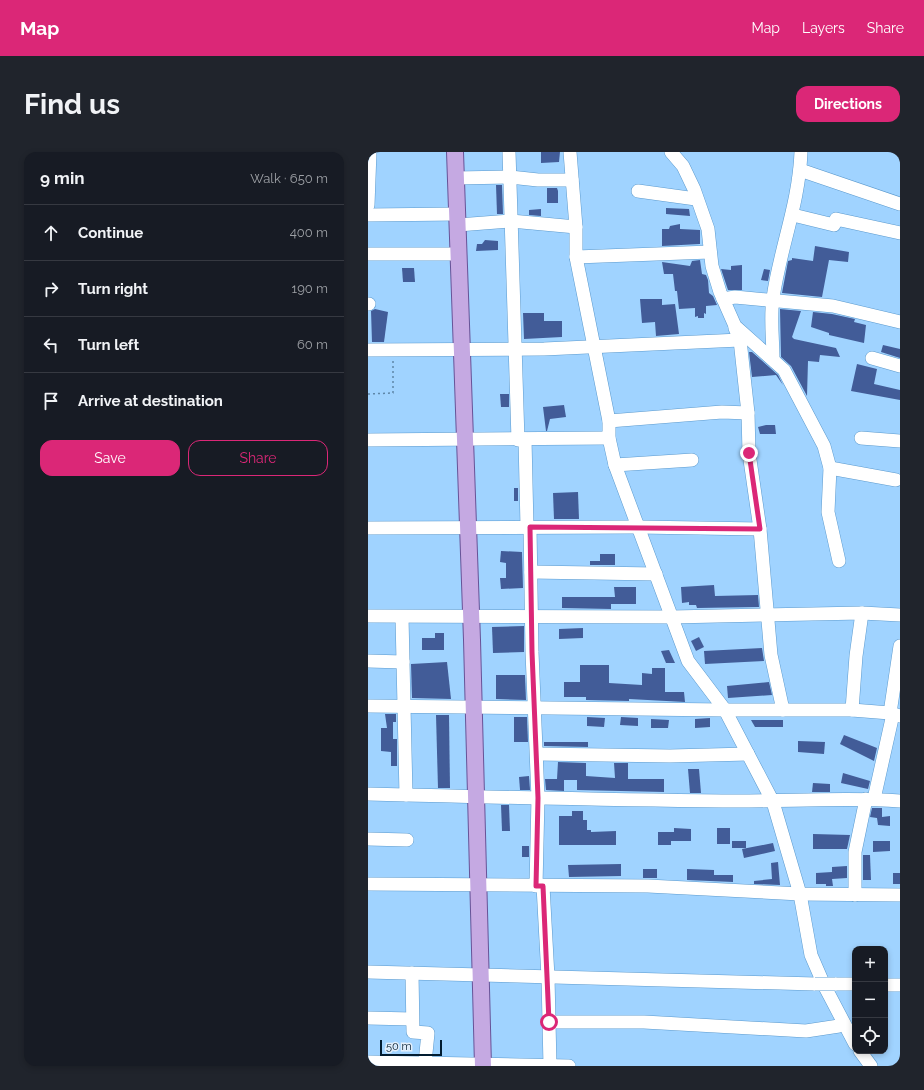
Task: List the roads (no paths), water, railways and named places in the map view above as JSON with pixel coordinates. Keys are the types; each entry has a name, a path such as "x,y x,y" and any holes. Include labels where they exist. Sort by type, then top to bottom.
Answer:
{"main road":[{"path":"455,152 474,708 483,1065"}],"street":[{"path":"368,205 370,152"},
{"path":"509,152 515,350 531,572 537,754 539,886 548,976 550,1066"},
{"path":"570,152 576,227 576,258 592,346 609,421 609,438 615,465 688,661 725,710 772,802 800,894 811,955 824,986 852,1038"},
{"path":"671,152 683,166 694,189 696,200 708,229 712,266 723,299 740,340 748,413 749,453 760,529 766,614 771,655 783,710"},
{"path":"773,359 772,300 782,254 793,215 800,170 801,152"},
{"path":"800,170 900,204"},
{"path":"456,178 510,177 538,180 572,180"},
{"path":"638,190 696,200"},
{"path":"368,215 511,221 576,227"},
{"path":"793,215 834,225 836,219 900,233"},
{"path":"576,258 710,252"},
{"path":"368,254 459,254"},
{"path":"723,299 734,297 834,306 900,322"},
{"path":"735,326 784,370 824,446 830,468 828,512 839,561"},
{"path":"368,350 515,350 740,340"},
{"path":"872,358 900,366"},
{"path":"609,421 722,412 748,413"},
{"path":"368,440 521,440 609,438"},
{"path":"861,438 900,441"},
{"path":"615,465 692,460"},
{"path":"830,468 896,480"},
{"path":"368,528 638,526 760,529"},
{"path":"531,572 656,574"},
{"path":"852,710 856,656 862,613"},
{"path":"368,616 471,618 532,616 672,617 862,613 900,615"},
{"path":"402,617 406,795"},
{"path":"855,894 855,852 894,714 900,646"},
{"path":"368,661 403,662"},
{"path":"368,706 852,710 894,714"},
{"path":"537,754 670,756 748,754"},
{"path":"368,794 772,802 870,799 900,802"},
{"path":"368,839 407,840"},
{"path":"368,884 478,886 648,886 800,894 900,895"},
{"path":"368,972 852,984"},
{"path":"412,973 412,1032 428,1032 417,1064"},
{"path":"888,985 900,985"},
{"path":"368,1018 412,1019"},
{"path":"549,1022 644,1022 806,1030 839,1026"},
{"path":"862,1054 871,1066"},
{"path":"368,1062 569,1066"}]}
